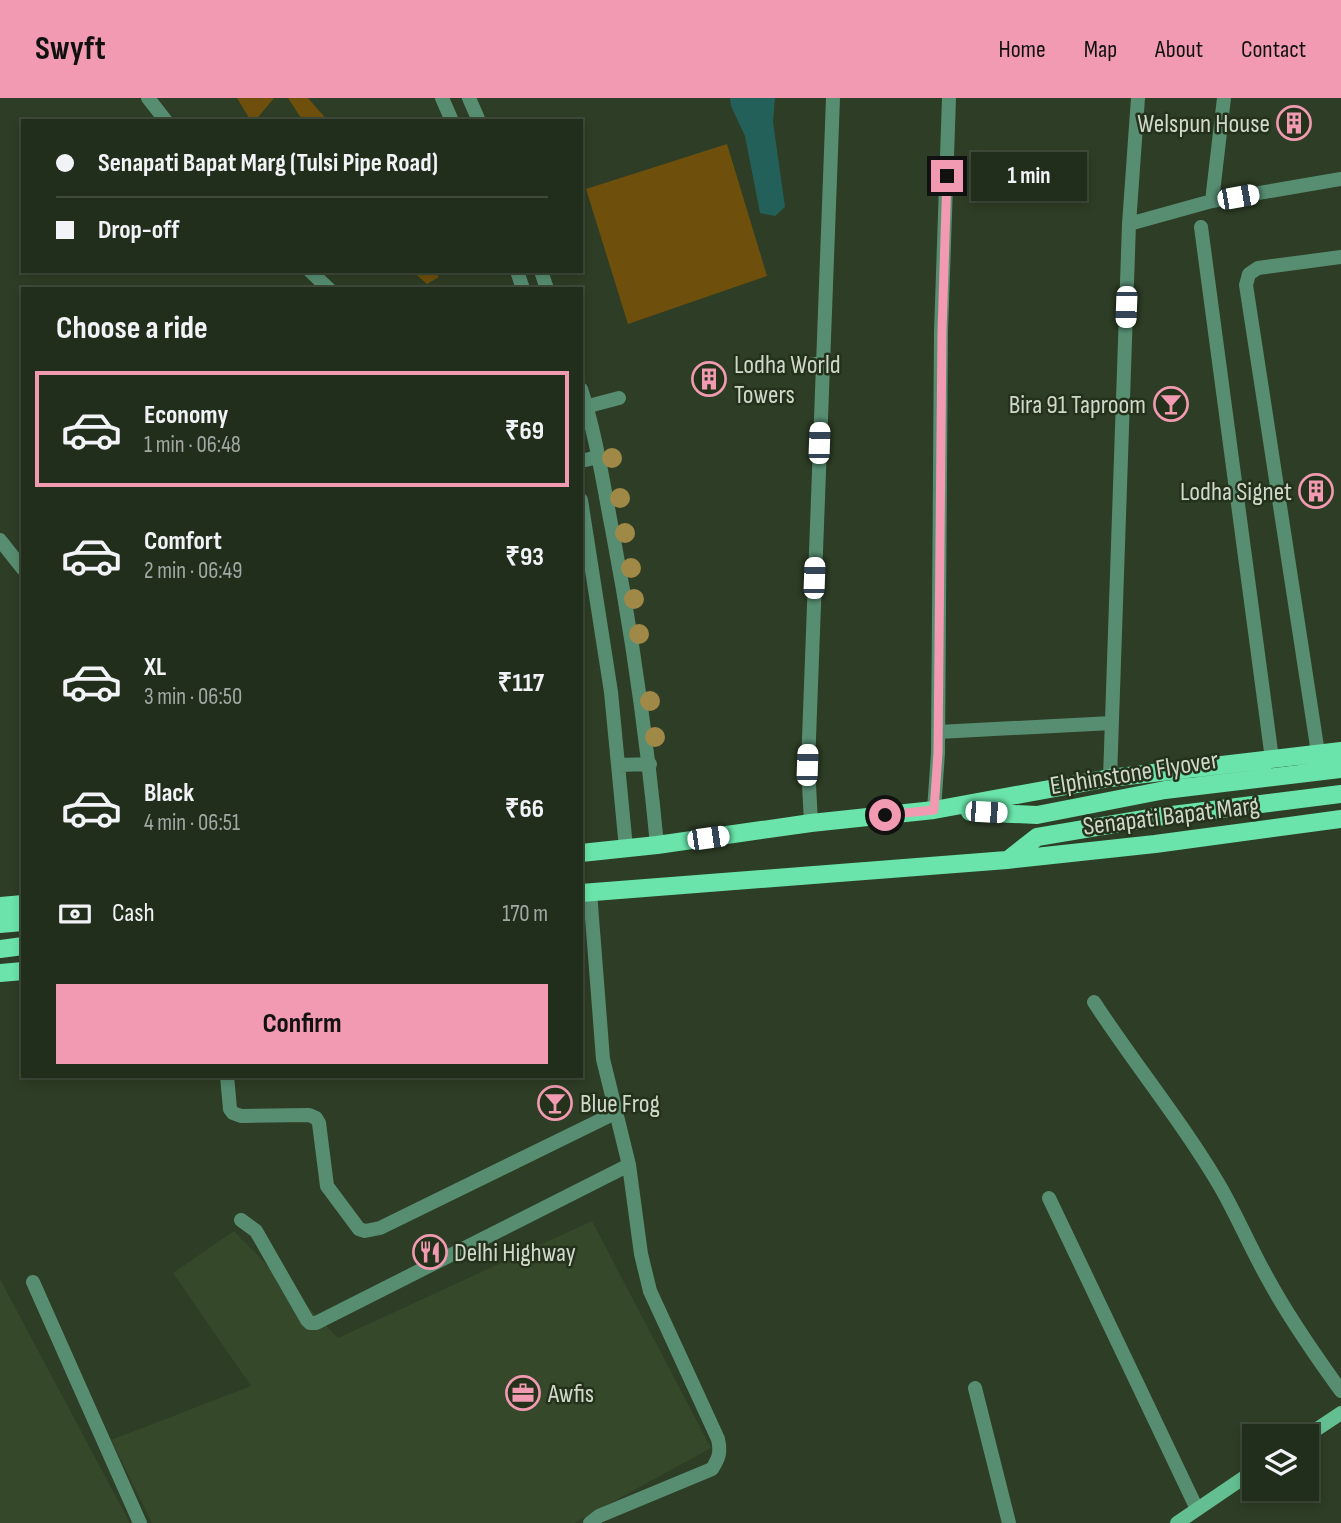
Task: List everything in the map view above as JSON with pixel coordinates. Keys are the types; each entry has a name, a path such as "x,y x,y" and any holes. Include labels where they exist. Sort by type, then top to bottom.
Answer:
{"main road":[{"name":"Senapati Bapat Marg","path":"934,810 1110,778 1341,751"},
{"name":"Elphinstone Flyover","path":"934,810 1037,815 1166,790 1341,769"},
{"name":"Elphinstone Flyover","path":"1007,860 1037,837 1156,817 1341,794"},
{"path":"583,853 934,810"},
{"name":"Senapati Bapat Marg","path":"585,893 1007,860 1341,819"},
{"path":"0,906 21,904"},
{"path":"0,924 21,922"},
{"path":"0,949 21,946"},
{"path":"0,973 21,971"},
{"path":"1319,1428 1341,1413"},
{"path":"1177,1523 1242,1479"}],"street":[{"path":"148,98 164,119"},
{"path":"442,98 451,119"},
{"path":"469,98 478,119"},
{"path":"811,823 807,765 833,98"},
{"path":"934,810 938,732 942,332 949,98"},
{"path":"1110,778 1129,224 1139,98"},
{"path":"1213,201 1224,98"},
{"path":"1129,224 1213,201 1341,179"},
{"path":"1201,227 1272,759"},
{"path":"1318,753 1245,285 1249,274 1258,268 1341,257"},
{"path":"312,273 327,287"},
{"path":"803,366 822,363"},
{"path":"619,398 584,407 598,457 632,636 650,764 657,845"},
{"path":"583,461 598,457"},
{"path":"583,513 611,692 626,848"},
{"path":"0,540 21,566"},
{"path":"938,732 1112,723"},
{"path":"620,765 650,764"},
{"path":"585,893 596,964 603,1059 629,1165 641,1255 650,1291 718,1439 719,1458 712,1469 599,1516 590,1523"},
{"path":"583,966 596,964"},
{"path":"1094,1002 1131,1059 1185,1130 1222,1190 1269,1281 1341,1391"},
{"path":"227,1078 230,1109 233,1113 241,1116 309,1115 316,1118 319,1123 327,1186 359,1229 365,1231 380,1228 615,1113"},
{"path":"241,1220 256,1231 307,1320 316,1323 629,1165"},
{"path":"1049,1198 1196,1509"},
{"path":"33,1282 140,1523"},
{"path":"975,1388 1009,1523"}],"shaded area":[{"path":"237,98 274,98 257,119 250,119"},
{"path":"288,98 308,98 326,119 302,119"},
{"path":"727,144 767,276 628,324 586,189"},
{"path":"414,273 436,273 439,277 427,284"},
{"path":"592,1221 711,1448 574,1523 152,1523 111,1440 251,1386 173,1273 234,1231 338,1338"},
{"path":"0,1279 130,1523 0,1523"}],"water":[{"path":"730,98 775,98 773,122 785,207 775,216 760,213 745,136"}],"place":[{"name":"Welspun House","path":"1294,123"},
{"name":"Lodha World Towers","path":"709,379"},
{"name":"Bira 91 Taproom","path":"1171,404"},
{"name":"Lodha Signet","path":"1316,491"},
{"name":"Blue Frog","path":"555,1103"},
{"name":"Delhi Highway","path":"430,1252"},
{"name":"Awfis","path":"523,1393"}],"route":[{"path":"885,815 934,810 938,753 942,332 947,176"}]}
